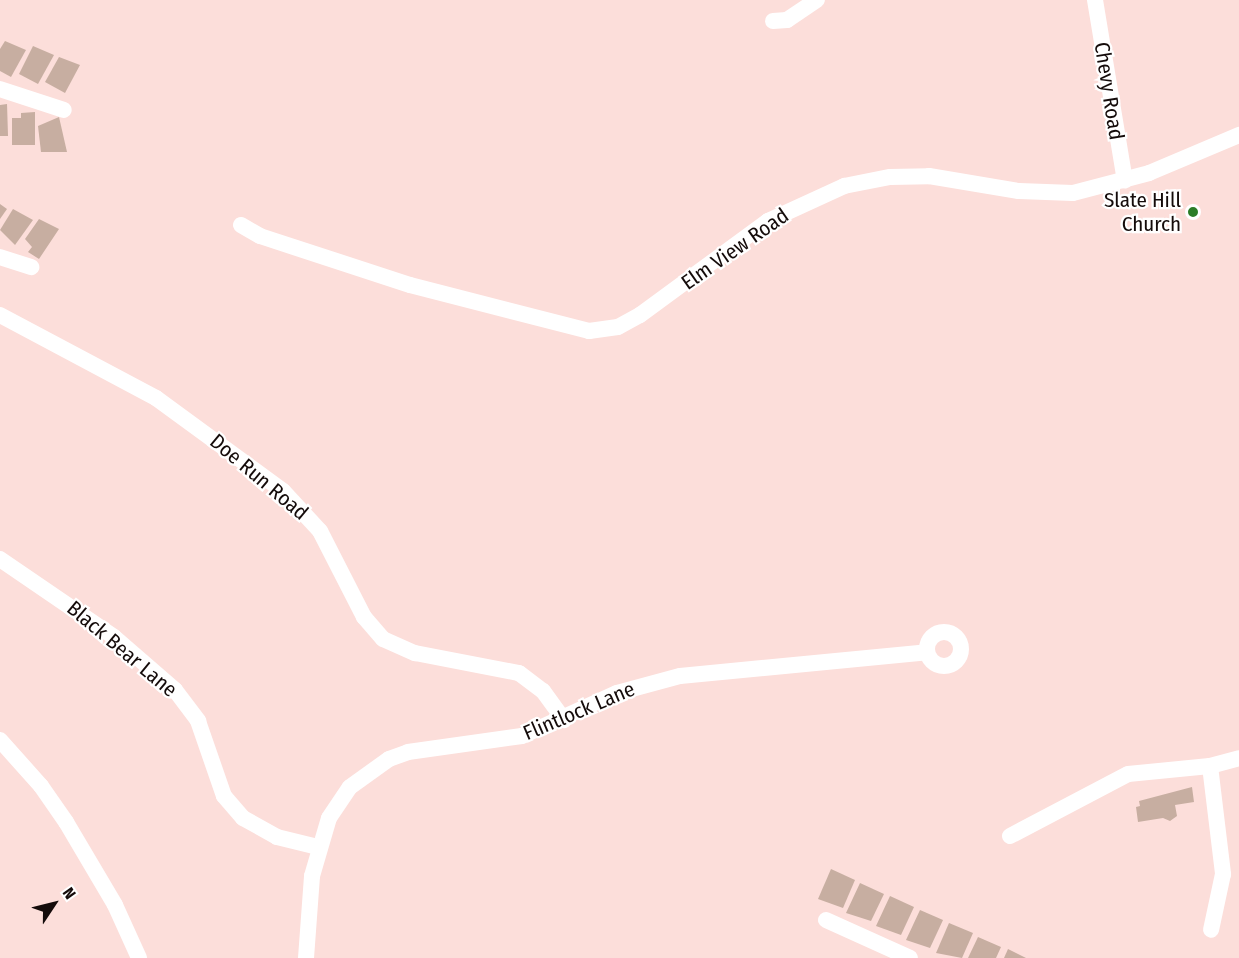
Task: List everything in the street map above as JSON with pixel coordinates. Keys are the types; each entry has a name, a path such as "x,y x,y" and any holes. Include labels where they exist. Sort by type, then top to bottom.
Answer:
{"street":[{"path":"773,21 787,20 818,0"},
{"name":"Chevy Road","path":"1095,0 1125,181"},
{"path":"0,89 64,110"},
{"name":"Elm View Road","path":"241,225 293,248 410,285 590,331 618,327 640,315 768,221 844,186 890,177 929,176 1019,191 1073,193 1125,181 1191,158 1239,135"},
{"path":"0,257 31,267"},
{"name":"Doe Run Road","path":"0,315 98,364 156,398 283,491 320,531 364,617 383,639 415,653 519,673 543,691 564,720"},
{"name":"Black Bear Lane","path":"0,560 114,637 175,690 198,722 224,796 243,818 278,837 318,847"},
{"name":"Flintlock Lane","path":"306,958 318,847 329,818 350,787 389,759 408,752 504,740 564,720 617,693 680,676 927,652"},
{"path":"0,740 41,786 66,822 115,905 139,958"},
{"path":"1010,836 1122,776 1210,766 1239,758"},
{"path":"1210,766 1223,874 1211,930"},
{"path":"826,920 910,958"}],"building":[{"path":"5,41 26,50 11,77 0,71 0,49"},
{"path":"33,46 54,55 38,84 19,74"},
{"path":"59,57 80,65 65,93 45,82"},
{"path":"7,104 8,136 0,136 0,105"},
{"path":"35,112 35,145 12,145 12,118 21,118 21,113"},
{"path":"59,117 67,152 41,152 38,126"},
{"path":"0,204 7,209 0,219"},
{"path":"13,209 33,220 15,245 0,230"},
{"path":"39,219 59,229 39,259 28,252 32,247 25,239"},
{"path":"1192,787 1194,802 1175,805 1177,816 1170,821 1163,818 1138,822 1136,807 1140,806 1139,801"},
{"path":"831,869 855,880 843,908 818,899"},
{"path":"860,883 884,894 871,921 846,913"},
{"path":"890,896 914,907 901,935 876,926"},
{"path":"920,910 943,920 930,948 906,940"},
{"path":"949,923 973,933 962,958 936,953"},
{"path":"978,937 1001,947 996,958 968,958"},
{"path":"1008,949 1026,958 1004,958"}],"place":[{"name":"Slate Hill Church","path":"1193,212"}]}
